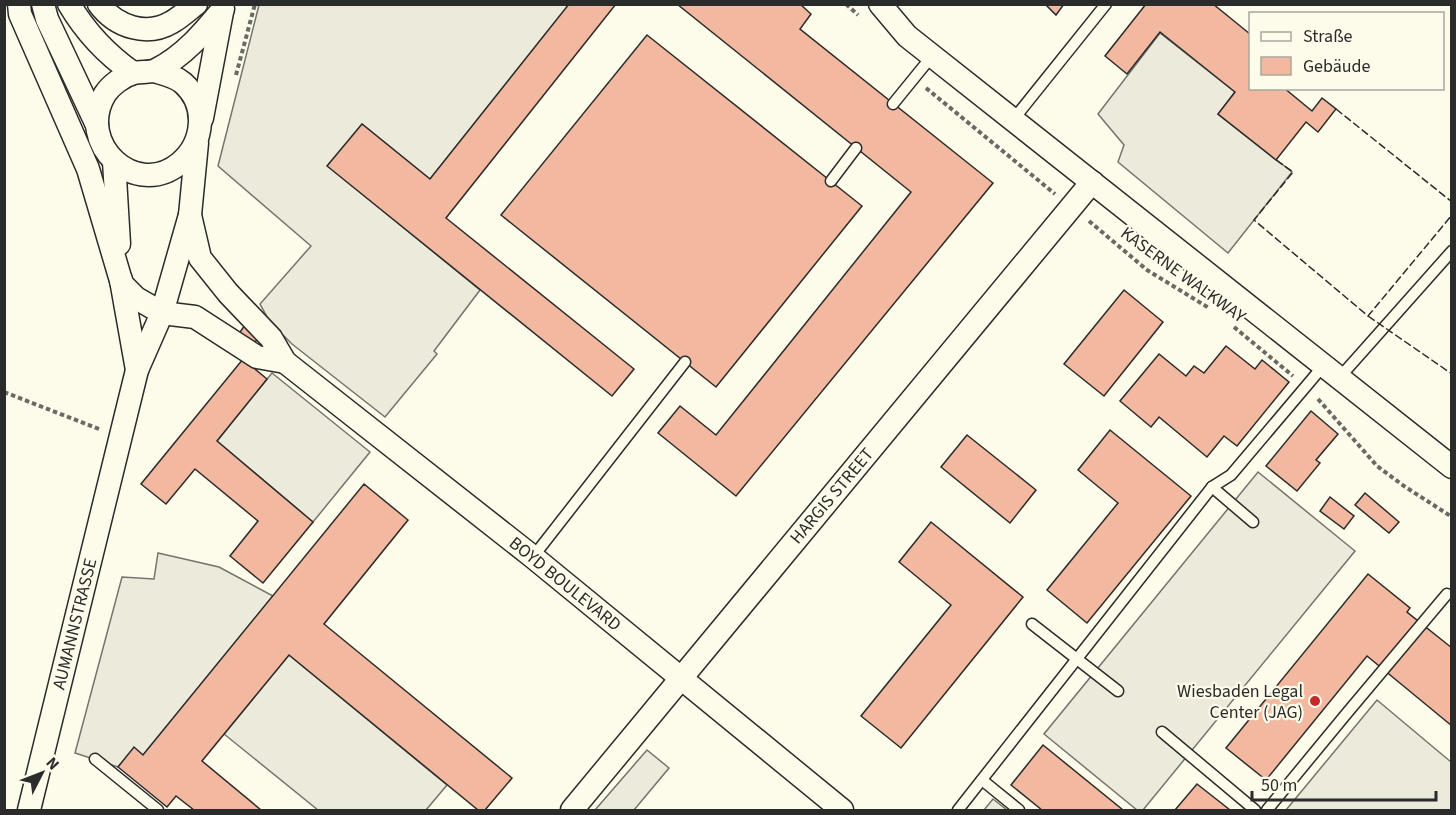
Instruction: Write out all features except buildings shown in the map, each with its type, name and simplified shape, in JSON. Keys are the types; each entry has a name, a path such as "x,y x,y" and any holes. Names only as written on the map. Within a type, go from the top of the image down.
{"street":[{"path":"19,4 20,14 88,170 122,284 136,298 162,313"},
{"path":"43,4 52,29 97,125"},
{"path":"69,4 81,25 102,48 144,72 169,75 183,83 193,95 199,110 199,134 188,157 176,167 160,174 144,174 128,170 114,161 105,151 99,138 97,125 99,108 106,93 118,81 144,72 199,38 223,7"},
{"path":"99,4 106,14 129,28 150,29 171,23 196,4"},
{"path":"880,4 907,36 1452,467"},
{"path":"190,215 199,134 223,7"},
{"path":"114,161 122,284 137,370"},
{"name":"HARGIS STREET","path":"572,810 1092,182"},
{"name":"AUMANNSTRASSE","path":"29,810 137,370 162,313 190,215"},
{"name":"BOYD BOULEVARD","path":"190,215 200,258 228,294 271,338 285,362 533,557 842,810"},
{"name":"BOYD BOULEVARD","path":"162,313 195,317 257,357 285,362"}],"lane":[{"path":"1013,120 1106,4"},
{"path":"893,104 932,56"},
{"path":"831,181 856,148"},
{"path":"958,810 1212,487 1231,475 1306,386 1332,371 1452,251"},
{"path":"533,557 685,362"},
{"path":"1212,487 1253,522"},
{"path":"1267,810 1347,712 1450,594"},
{"path":"1032,624 1118,691"},
{"path":"1162,732 1255,810"},
{"path":"95,759 158,810"},
{"path":"982,780 1019,810"}],"path":[{"path":"846,4 865,22"},
{"name":"KASERNE WALKWAY","path":"915,77 939,100 1147,270 1217,314"},
{"name":"KASERNE WALKWAY","path":"1225,321 1306,386 1377,466 1452,517"},
{"path":"4,392 120,436"}],"shaded area":[{"path":"259,5 569,5 430,179 362,124 328,166 480,290 434,351 437,354 385,417 292,344 270,322 260,304 311,246 218,166"},
{"path":"1160,33 1235,92 1218,114 1292,172 1228,253 1118,162 1124,145 1098,114"},
{"path":"272,373 370,452 313,522 217,441"},
{"path":"1258,472 1355,551 1143,810 1137,810 1044,734"},
{"path":"158,553 219,567 273,596 143,755 134,748 118,767 75,753 122,577 154,579"},
{"path":"289,655 447,785 426,810 318,810 224,734"},
{"path":"1377,700 1451,762 1451,810 1286,810"},
{"path":"647,750 669,768 634,810 595,810"},
{"path":"993,799 1007,810 984,810"}],"fence":[{"path":"1336,109 1452,202"},
{"path":"1276,160 1293,172 1254,220 1368,316 1452,215"},
{"path":"1368,316 1452,374"}],"place":[{"name":"Wiesbaden Legal Center (JAG)","path":"1315,701"}]}
